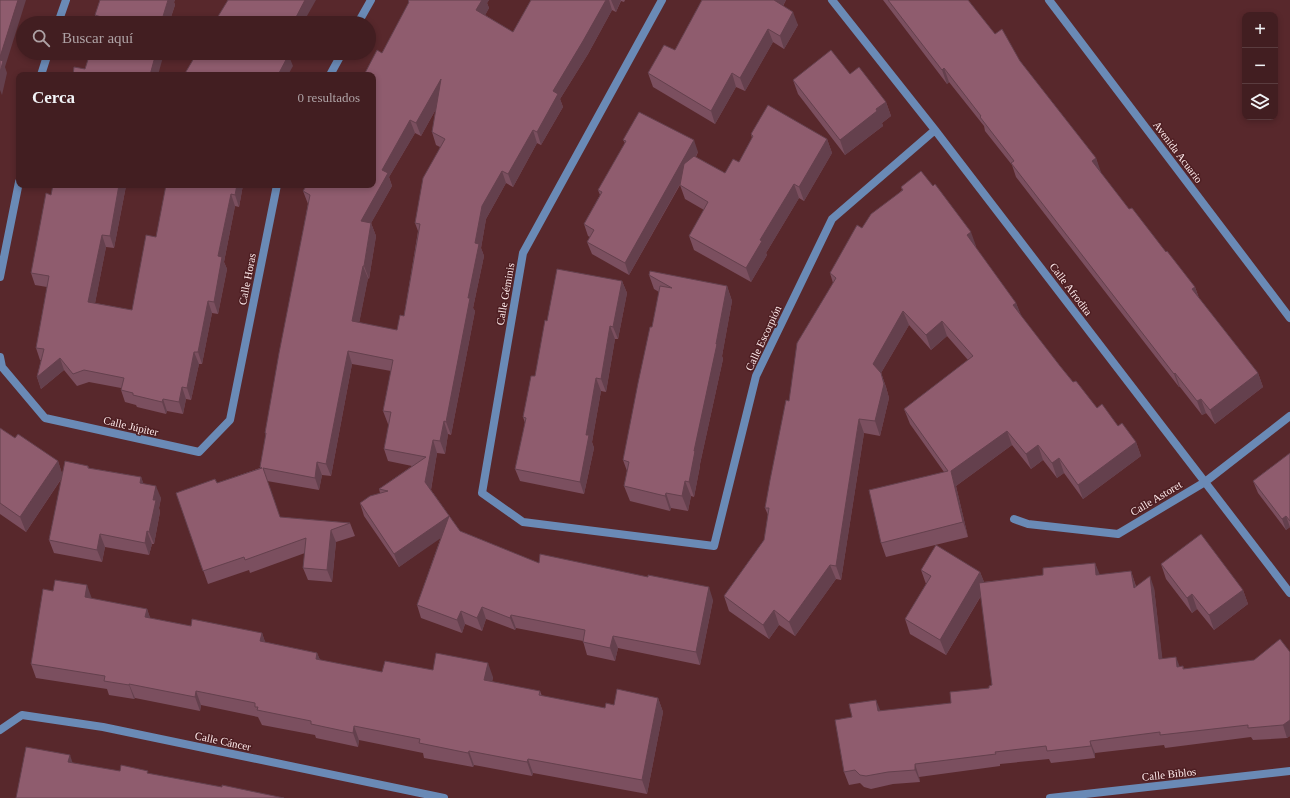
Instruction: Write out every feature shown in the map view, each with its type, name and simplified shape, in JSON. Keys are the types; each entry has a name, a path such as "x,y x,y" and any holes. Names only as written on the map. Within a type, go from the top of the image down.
{"street":[{"path":"60,16 66,0"},
{"path":"362,16 371,0"},
{"name":"Calle Géminis","path":"606,533 523,522 482,493 523,253 662,0"},
{"name":"Calle Afrodita","path":"832,0 935,130 1290,593"},
{"name":"Avenida Acuario","path":"1049,0 1290,318"},
{"path":"42,72 46,60"},
{"path":"332,72 338,60"},
{"name":"Calle Escorpión","path":"606,533 714,546 756,376 832,219 935,130"},
{"path":"0,277 18,188"},
{"name":"Calle Horas","path":"239,376 276,188"},
{"name":"Calle Júpiter","path":"0,357 2,367 45,418 200,452 230,420 239,376"},
{"name":"Calle Astoret","path":"1014,519 1028,524 1118,534 1205,482 1290,416"},
{"name":"Calle Cáncer","path":"0,730 22,715 44,718 103,728 444,798"},
{"name":"Calle Biblos","path":"1050,798 1290,771"}],"building":[{"path":"0,0 18,0 0,57"},
{"path":"100,0 168,0 163,16 95,15"},
{"path":"228,0 305,0 297,16 218,16"},
{"path":"409,0 482,0 476,10 513,32 531,0 606,0 553,91 558,94 537,132 533,130 508,174 502,171 482,206 475,243 479,244 468,298 470,298 446,422 444,421 440,441 433,440 425,482 460,531 539,563 540,554 648,577 648,575 709,587 696,652 613,636 610,648 583,642 585,630 511,615 510,618 482,607 477,618 461,611 457,620 417,605 449,516 394,554 360,503 370,496 388,491 379,489 426,457 384,449 391,412 383,411 393,360 348,351 326,464 317,462 315,478 263,468 280,517 350,523 331,530 327,570 303,568 306,538 245,560 244,557 203,571 176,493 215,479 217,483 262,468 260,467 265,433 279,353 310,195 303,191 305,188 376,188 376,72 366,72 372,60 376,60 377,50 382,53","holes":["441,79 432,132 445,139 423,178 415,223 420,224 404,316 400,315 397,330 352,321 364,266 371,223 361,221 388,173 382,170 410,120 416,123"]},
{"path":"702,0 774,0 793,12 780,36 768,29 740,78 732,73 711,111 648,73 664,45 675,50"},
{"path":"888,0 968,0 995,34 1002,29 1020,61 1096,158 1092,161 1129,209 1132,208 1166,252 1167,251 1195,287 1192,289 1258,373 1210,410 1201,399 1197,401 1175,373 1174,374 1011,163 1014,161 980,117 981,116 944,68 942,70"},
{"path":"831,50 850,74 859,67 886,102 876,109 877,111 840,140 793,80"},
{"path":"0,60 3,61 0,72"},
{"path":"88,60 154,60 151,72 73,72 74,67 85,69"},
{"path":"193,60 286,60 280,72 186,72"},
{"path":"768,105 827,139 799,187 794,184 760,240 762,241 746,268 689,236 708,202 680,185 684,164 694,156 725,173 733,159 739,162 753,136 751,134"},
{"path":"639,112 694,140 625,263 587,242 594,230 584,224 602,192 598,190 626,141 623,140"},
{"path":"921,171 933,186 935,184 971,232 967,235 1016,303 1013,305 1060,366 1073,382 1076,381 1097,408 1102,404 1118,426 1122,423 1136,442 1078,485 1059,458 1052,463 1038,445 1026,454 1007,431 951,471 963,522 881,543 869,490 948,471 904,409 973,356 942,321 926,335 903,311 873,364 881,373 884,384 875,421 859,419 836,566 830,565 789,622 774,610 763,625 724,596 764,540 769,508 765,508 786,400 789,401 797,343 836,278 830,273 857,225 862,228 871,214 903,190 901,187"},
{"path":"52,188 118,188 110,236 102,235 88,302 132,310 146,235 156,237 165,188 236,188 235,195 231,194 218,256 222,257 214,302 208,301 198,352 194,352 187,388 182,387 179,402 163,399 162,402 133,395 133,393 121,390 124,378 84,370 73,374 60,358 37,377 44,349 36,348 49,276 31,273 46,193 51,195"},
{"path":"557,269 622,281 613,327 610,326 601,379 596,378 586,435 589,435 580,482 515,469 526,418 523,417 531,376 535,376 545,320 547,321"},
{"path":"650,271 727,286 717,344 694,451 689,482 685,481 682,496 666,493 665,496 624,486 629,462 623,460 650,327 652,327 660,286 672,288 649,275"},
{"path":"0,428 15,438 18,434 58,461 20,517 0,503"},
{"path":"1290,453 1290,521 1286,516 1282,519 1253,481"},
{"path":"65,461 88,466 88,468 141,477 140,483 156,486 153,500 156,500 145,543 100,534 97,550 49,540"},
{"path":"1201,534 1243,590 1209,615 1192,594 1187,598 1161,564"},
{"path":"936,545 980,572 940,640 905,619 931,576 921,570"},
{"path":"1095,563 1096,575 1131,571 1134,588 1150,576 1159,659 1176,657 1177,667 1183,666 1183,669 1254,660 1280,639 1290,652 1290,720 1283,725 1248,728 1248,725 1160,735 1160,732 1090,741 1091,746 1047,751 1046,746 995,752 996,754 915,764 915,770 888,772 866,776 860,775 855,770 844,772 835,720 852,717 849,704 876,700 878,711 951,703 950,692 989,688 989,686 992,685 979,583 1043,575 1043,568"},
{"path":"55,580 87,585 85,597 147,609 145,617 191,626 192,619 262,633 260,641 317,653 316,659 382,672 385,661 433,670 436,653 488,663 484,680 540,691 539,695 605,708 606,703 614,705 617,689 658,698 642,780 528,759 527,762 469,751 468,753 419,743 420,739 354,726 353,733 311,724 311,721 257,710 258,707 255,707 255,703 196,691 195,697 129,684 104,681 105,676 31,664 43,589 53,591"},
{"path":"26,747 70,755 68,762 120,771 121,765 148,771 147,773 222,787 222,785 284,798 16,798"}]}
